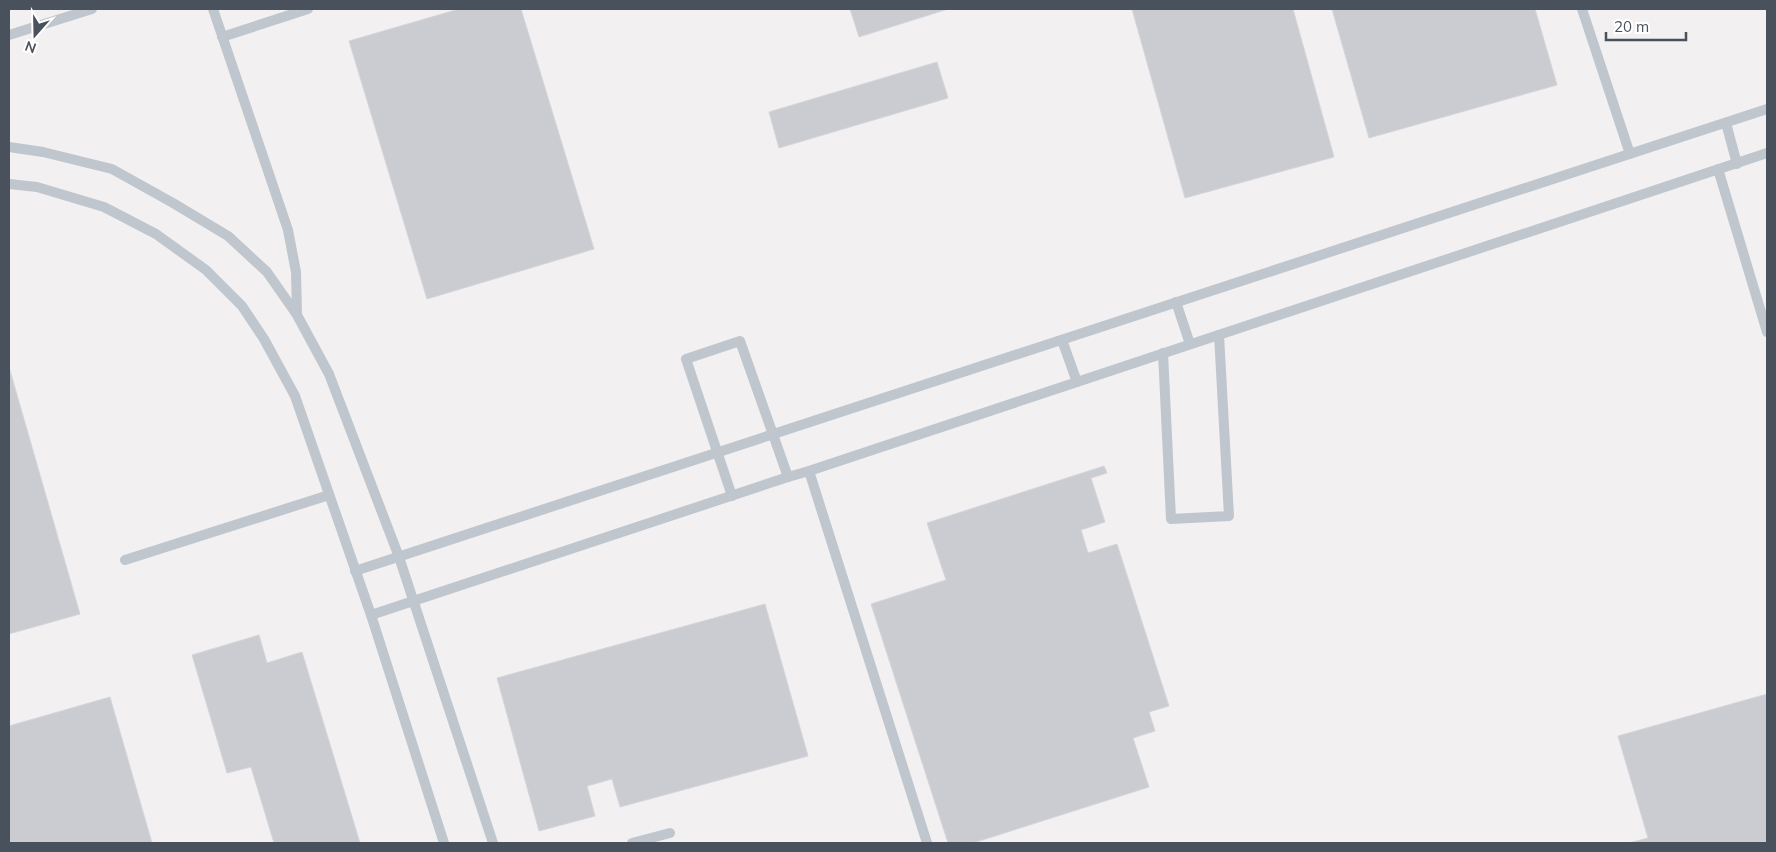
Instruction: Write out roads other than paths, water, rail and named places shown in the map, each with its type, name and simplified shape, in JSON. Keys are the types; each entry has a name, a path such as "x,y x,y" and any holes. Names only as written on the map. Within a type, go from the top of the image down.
{"lane":[{"path":"9,35 92,9"},
{"path":"213,9 288,230 296,272 297,315"},
{"path":"222,37 308,9"},
{"path":"1582,9 1630,154"},
{"path":"355,571 1767,109"},
{"path":"1726,123 1736,164"},
{"path":"9,148 43,152 112,169 173,203 228,236 267,272 297,315 329,374 399,557 493,843"},
{"path":"370,615 788,477 809,472 1767,153"},
{"path":"1718,169 1767,332"},
{"path":"9,184 37,186 104,207 156,234 206,270 242,306 264,338 295,396 370,615 444,843"},
{"path":"1176,302 1190,344"},
{"path":"1163,353 1171,519 1229,516 1219,335"},
{"path":"1062,340 1077,382"},
{"path":"732,496 686,359 740,341 788,477"},
{"path":"809,472 927,843"},
{"path":"125,560 329,495"},
{"path":"632,843 670,833"}]}
